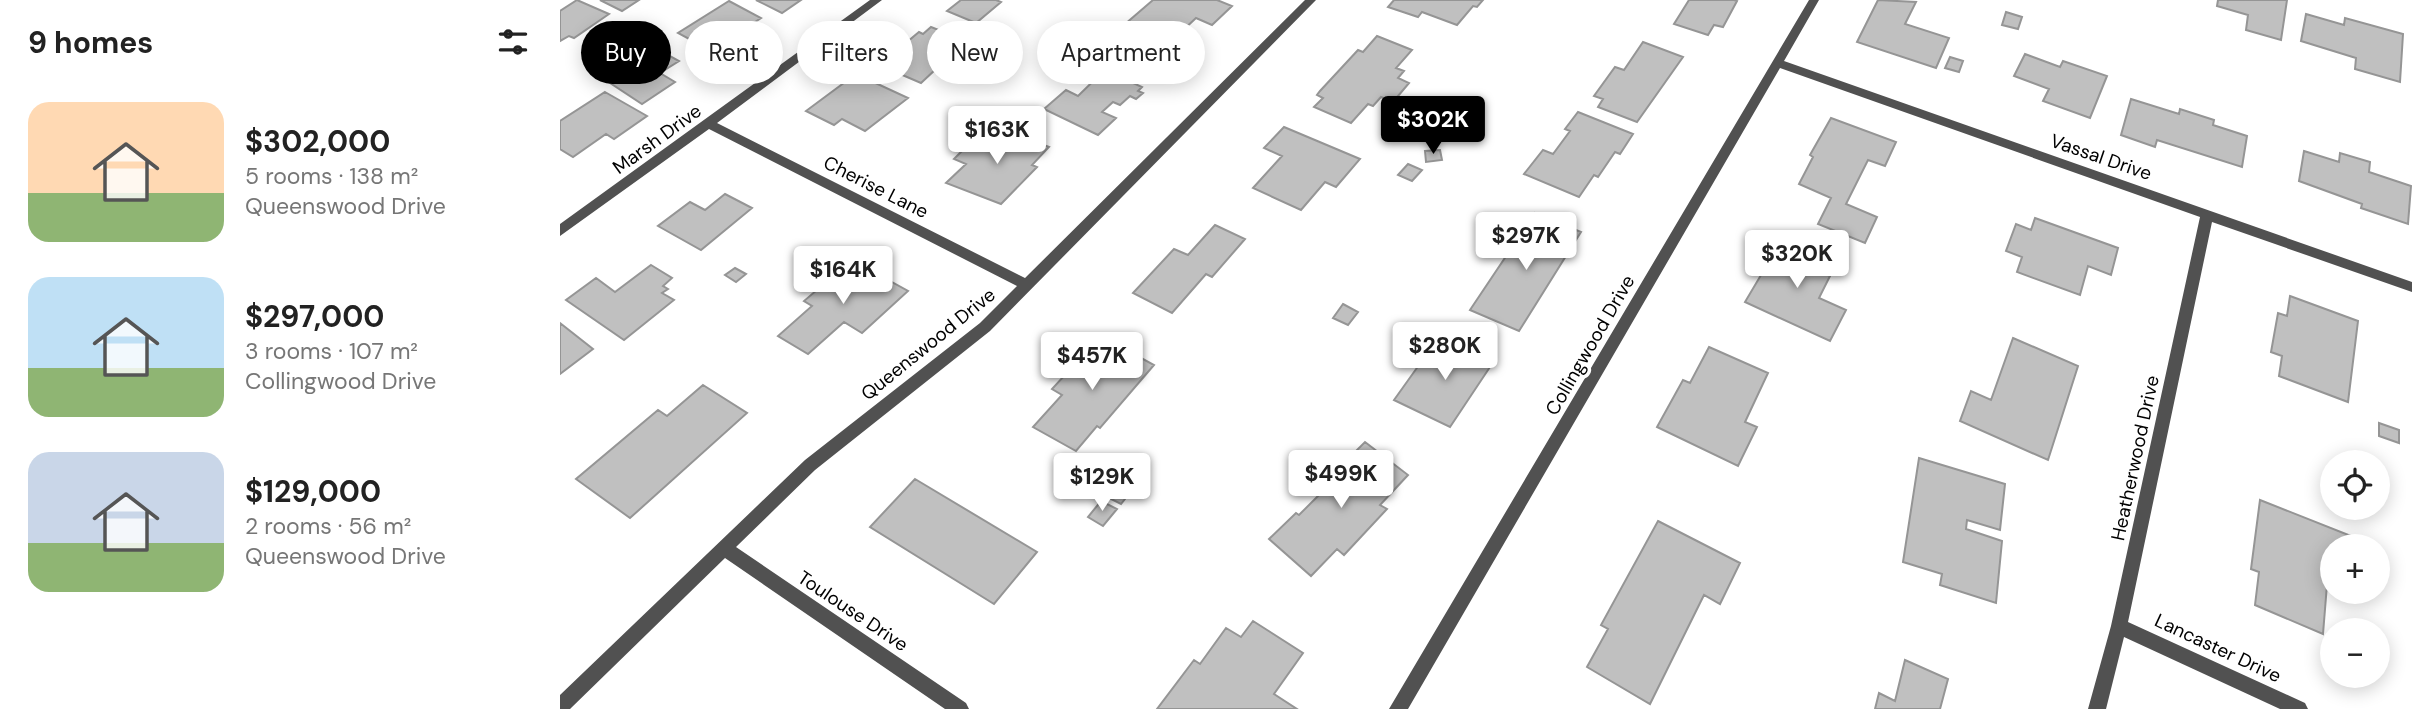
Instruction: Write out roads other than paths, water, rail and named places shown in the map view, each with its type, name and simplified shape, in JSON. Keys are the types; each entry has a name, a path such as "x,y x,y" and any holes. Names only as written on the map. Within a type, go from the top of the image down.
{"street":[{"name":"Marsh Drive","path":"560,231 877,0"},
{"name":"Queenswood Drive","path":"560,707 810,465 985,327 1311,0"},
{"name":"Collingwood Drive","path":"1398,709 1814,0"},
{"name":"Vassal Drive","path":"1777,63 2412,287"},
{"name":"Cherise Lane","path":"708,123 1027,285"},
{"name":"Heatherwood Drive","path":"2097,709 2119,626 2207,215"},
{"name":"Toulouse Drive","path":"723,547 960,709"},
{"name":"Lancaster Drive","path":"2119,626 2299,709"}]}
